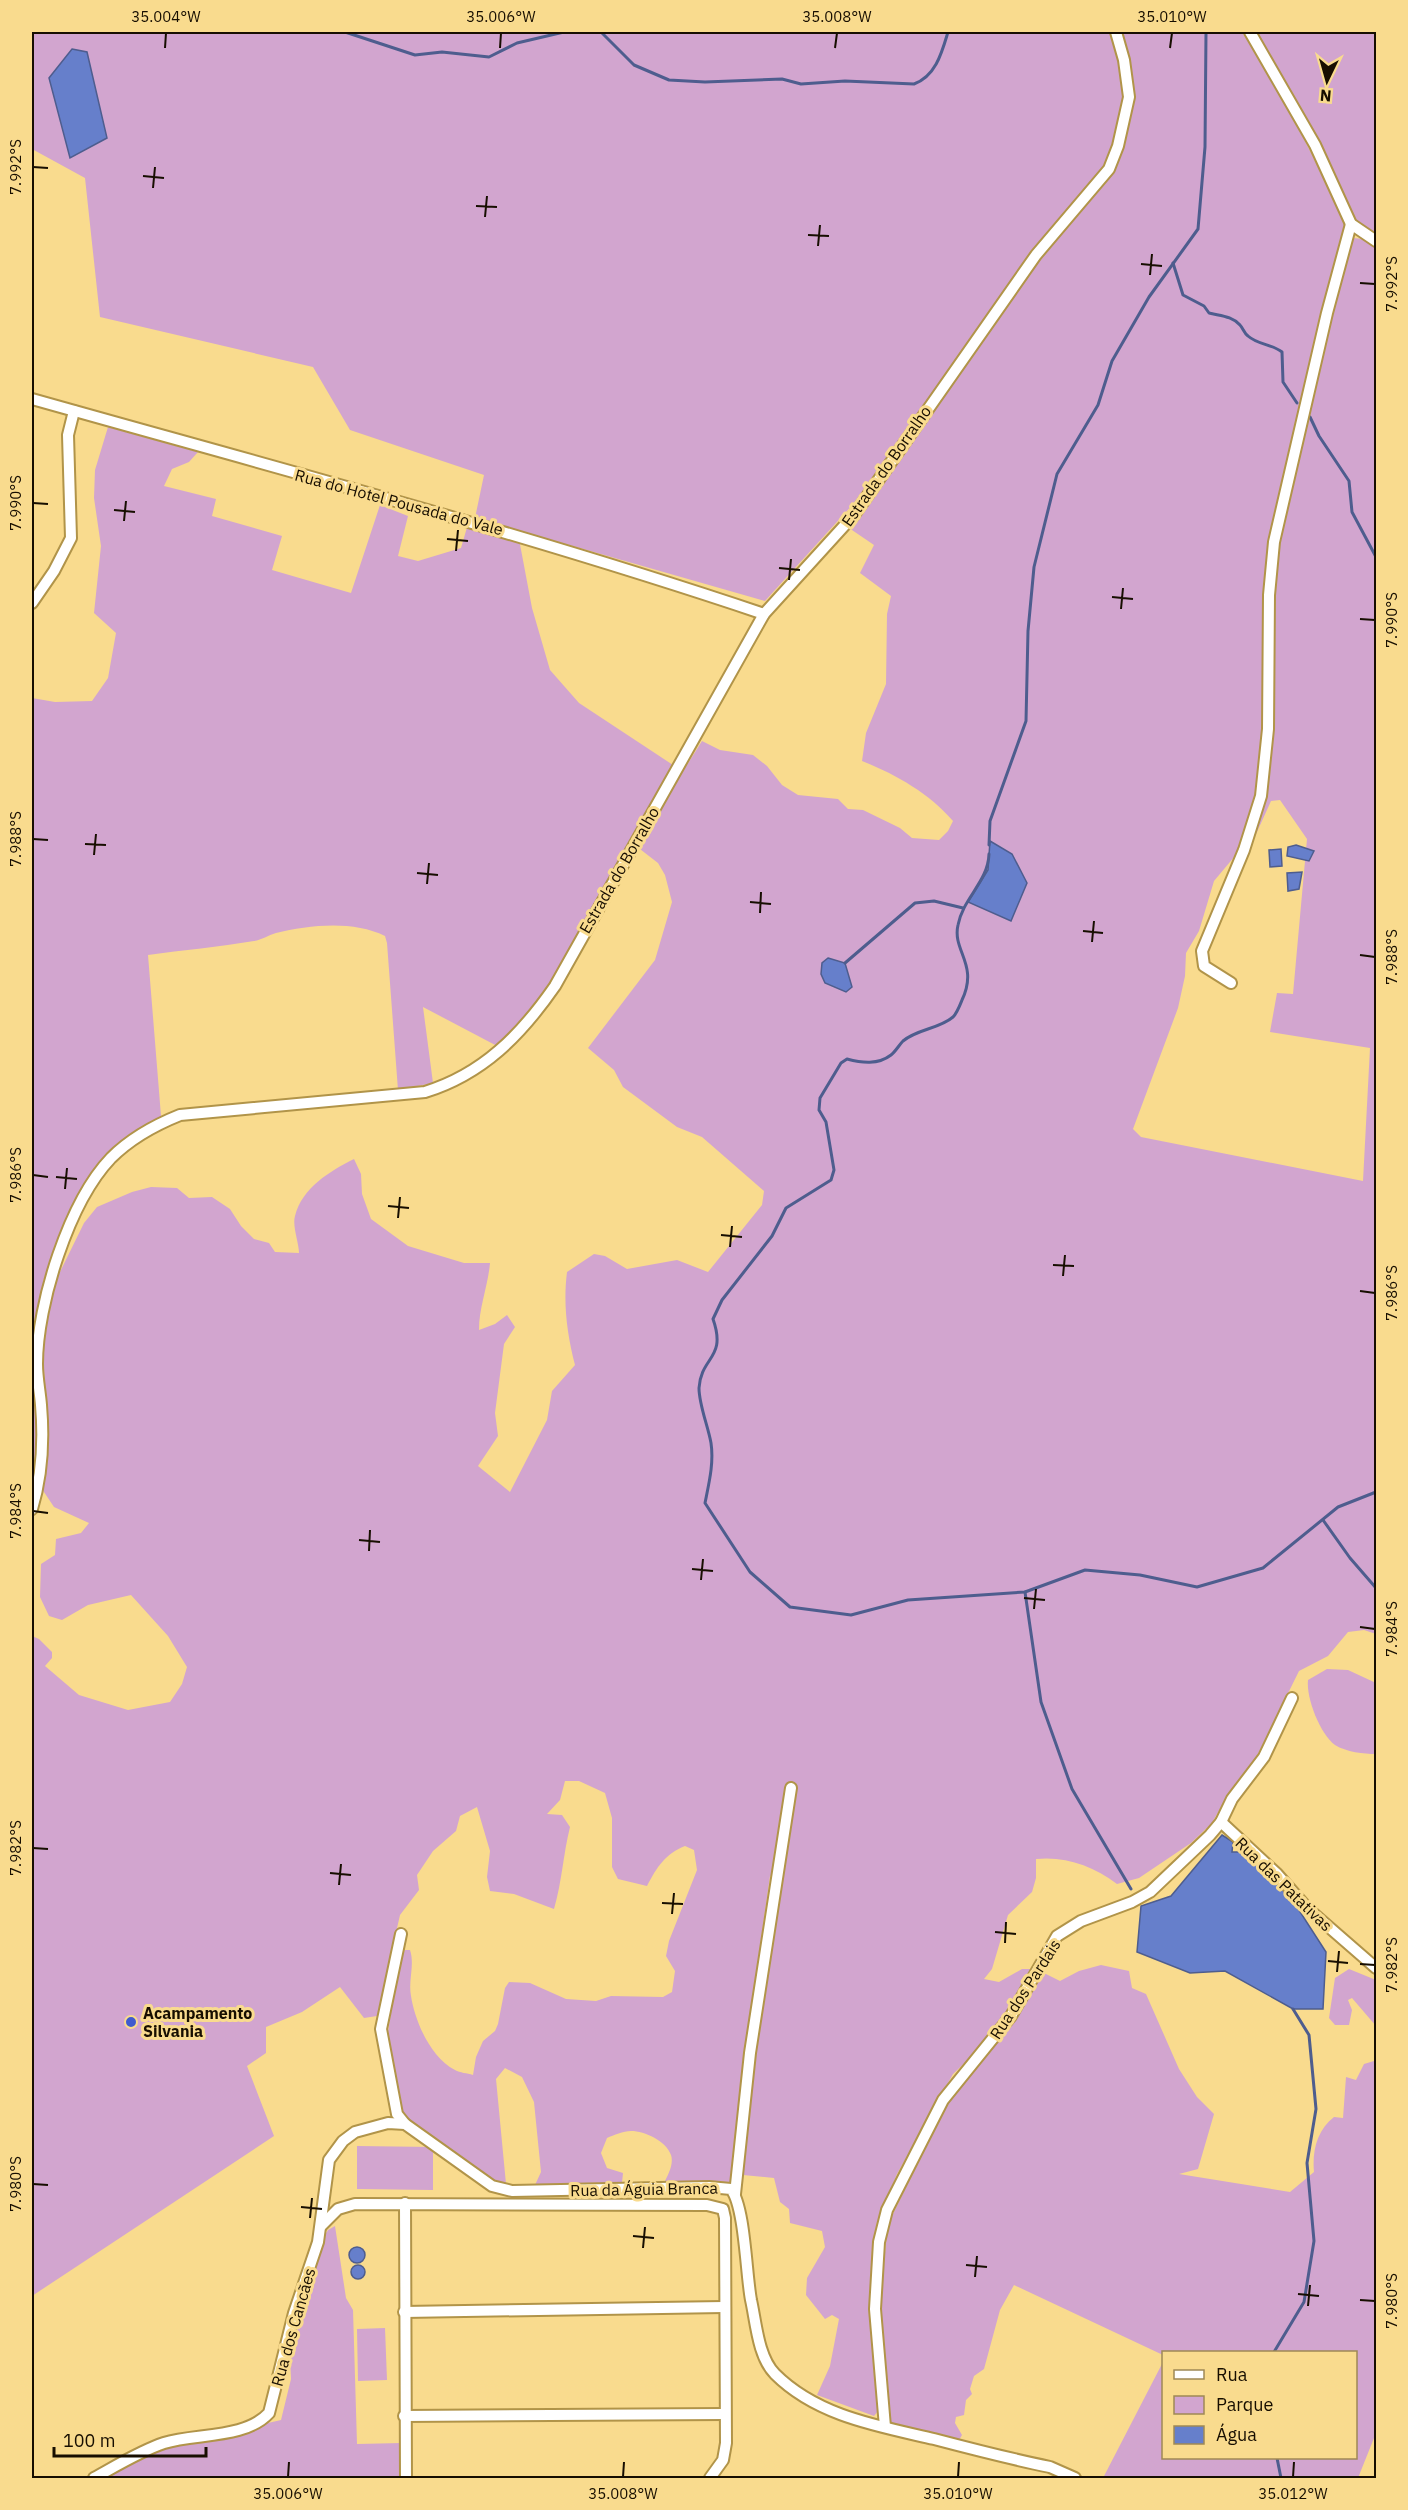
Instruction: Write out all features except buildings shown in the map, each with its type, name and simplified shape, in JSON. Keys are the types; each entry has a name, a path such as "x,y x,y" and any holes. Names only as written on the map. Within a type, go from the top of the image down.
{"street":[{"name":"Estrada do Borralho","path":"32,1509 42,1454 37,1365 46,1298 56,1260 88,1188 111,1158 158,1123 180,1115 425,1092 448,1085 514,1040 555,986 765,614 854,515 1036,255 1109,169 1124,124 1129,97 1124,60 1116,32"},
{"path":"1250,32 1315,145 1351,224 1377,242"},
{"path":"1231,983 1204,966 1202,951 1244,850 1261,796 1268,729 1269,595 1274,542 1327,313 1351,224"},
{"name":"Rua do Hotel Pousada do Vale","path":"32,399 497,528 642,572 765,614"},
{"path":"32,603 54,571 71,538 68,435 74,411"},
{"name":"Rua dos Pardais","path":"885,2427 875,2301 879,2242 887,2210 943,2100 1011,2016 1057,1936 1080,1921 1132,1902 1150,1892 1196,1850 1221,1822 1232,1799 1264,1757 1292,1698"},
{"path":"735,2194 750,2053 791,1788"},
{"name":"Rua das Patativas","path":"1221,1822 1277,1874 1306,1908 1377,1968"},
{"path":"401,1934 381,2030 397,2114 405,2124"},
{"name":"Rua dos Cancães","path":"94,2478 163,2443 242,2428 263,2418 269,2412 291,2324 321,2226 327,2167 335,2151 355,2132 388,2123 405,2124"},
{"name":"Rua da Águia Branca","path":"405,2124 492,2186 512,2191 709,2187 731,2189 739,2205 751,2300 761,2345 769,2367 799,2391 831,2411 885,2427 1050,2467 1075,2478"},
{"path":"321,2226 333,2213 346,2206 405,2203 718,2207 725,2213 725,2414 723,2460 710,2478"},
{"path":"405,2203 406,2478"},
{"path":"404,2312 724,2307"},
{"path":"404,2416 725,2414"}],"green space":[{"path":"32,32 1115,32 1128,86 1108,166 876,479 765,601 475,518 484,475 350,430 313,367 100,317 85,178 32,149"},
{"path":"1119,32 1242,32 1282,95 1330,191 1345,225 1342,238 1349,242 1353,238 1364,239 1376,246 1376,1634 1364,1630 1348,1632 1328,1656 1299,1671 1253,1764 1226,1798 1212,1823 1191,1843 1139,1878 1117,1884 1089,1867 1058,1859 1036,1859 1036,1878 1032,1892 1008,1915 992,1969 984,1979 999,1982 1022,1969 1032,1969 1031,1976 994,2035 953,2074 897,2174 877,2222 872,2246 871,2287 879,2410 874,2416 817,2395 830,2366 839,2319 832,2315 825,2319 806,2295 807,2278 825,2247 822,2231 790,2223 789,2209 780,2202 774,2178 743,2175 747,2099 782,1873 770,1876 744,2058 732,2184 720,2181 664,2183 672,2162 665,2145 642,2133 631,2131 607,2138 601,2153 607,2168 623,2173 622,2183 535,2185 541,2172 534,2102 522,2077 505,2068 496,2079 506,2184 498,2183 406,2119 402,2111 387,2038 399,1962 405,1950 410,1950 411,1996 425,2038 446,2064 457,2071 473,2075 476,2057 483,2041 495,2031 498,2024 505,1988 509,1982 530,1983 566,1999 596,2001 611,1996 663,1997 672,1992 675,1971 666,1956 669,1941 697,1870 694,1850 685,1846 672,1853 658,1867 647,1886 618,1879 612,1867 612,1818 605,1793 579,1781 565,1781 560,1800 547,1814 562,1815 570,1827 554,1909 514,1894 490,1891 487,1877 490,1851 477,1807 460,1816 456,1831 433,1851 417,1875 419,1890 400,1915 377,2016 364,2018 340,1987 302,2012 266,2027 266,2053 247,2066 274,2136 32,2296 32,1636 39,1639 52,1652 52,1658 45,1666 79,1695 128,1710 170,1702 182,1684 187,1667 168,1636 131,1595 88,1605 62,1620 49,1616 40,1597 41,1564 55,1555 56,1539 81,1533 89,1523 54,1507 42,1489 48,1435 43,1353 50,1303 58,1276 84,1223 97,1207 132,1192 151,1187 177,1188 189,1198 212,1197 230,1209 241,1226 254,1239 269,1243 275,1252 299,1253 294,1220 304,1197 327,1175 354,1159 361,1174 362,1194 371,1219 408,1246 464,1263 490,1263 479,1330 495,1324 507,1315 515,1327 504,1344 495,1413 498,1436 478,1466 510,1492 547,1420 552,1391 575,1365 566,1319 567,1272 594,1254 605,1256 627,1269 677,1260 708,1272 762,1205 764,1191 702,1137 677,1127 623,1087 614,1070 588,1048 655,960 672,902 665,875 658,863 636,846 702,741 720,750 753,755 767,766 782,785 798,795 838,799 848,809 863,810 900,828 912,838 939,840 948,831 953,821 922,793 899,778 862,761 866,733 886,684 887,614 891,596 860,573 874,545 849,528 971,359 1041,256 1105,184 1116,166 1129,118","holes":["1280,800 1307,839 1293,994 1277,993 1270,1032 1370,1048 1363,1181 1141,1137 1133,1129 1178,1008 1185,976 1186,953 1199,931 1214,881 1240,850 1252,843 1271,801","990,841 1011,921 968,902 988,870"]},
{"path":"1253,32 1376,32 1376,236 1357,224 1312,128"},
{"path":"108,427 198,452 189,462 172,469 164,486 216,499 212,516 282,536 272,570 351,593 380,505 408,516 398,556 418,561 461,548 468,524 519,539 532,608 550,670 579,703 673,765 543,995 524,1022 499,1047 423,1007 433,1083 398,1090 385,936 359,928 317,926 276,933 260,940 148,955 161,1116 100,1163 81,1189 43,1281 43,1297 32,1351 32,698 55,702 92,701 108,678 116,633 94,613 101,546 94,498 95,470"},
{"path":"32,1370 39,1416 38,1449 32,1496"},
{"path":"1327,1669 1348,1670 1376,1683 1376,1754 1355,1752 1339,1747 1324,1733 1312,1706 1308,1680"},
{"path":"1101,1965 1129,1971 1132,1988 1146,1994 1179,2069 1197,2097 1214,2114 1198,2169 1179,2174 1290,2192 1314,2172 1315,2149 1323,2128 1334,2117 1343,2118 1346,2077 1356,2080 1364,2064 1374,2061 1376,2063 1376,2433 1358,2478 1103,2478 1162,2364 1162,2459 1357,2459 1357,2351 1162,2351 1162,2355 1014,2285 1000,2310 984,2369 974,2376 970,2389 972,2394 966,2400 964,2415 956,2417 955,2423 962,2435 959,2440 889,2423 880,2301 888,2224 945,2108 1042,1972 1060,1981 1079,1971"},
{"path":"1349,1969 1376,1980 1376,2026 1352,1998 1348,2000 1352,2010 1349,2025 1335,2025 1329,2018 1335,1978"},
{"path":"357,2146 433,2147 433,2190 357,2189"},
{"path":"335,2226 346,2298 353,2310 357,2444 402,2443 404,2478 100,2478 144,2455 180,2443 281,2420 291,2379 290,2358 308,2289 323,2238 328,2230"},
{"path":"385,2328 387,2380 358,2381 357,2329"}],"water":[{"path":"72,49 87,52 107,138 70,158 49,78"},
{"path":"990,841 1012,854 1027,883 1011,921 968,902 988,870"},
{"path":"1296,845 1314,851 1309,861 1287,856 1288,847"},
{"path":"1281,849 1282,866 1270,867 1269,850"},
{"path":"1302,872 1299,889 1288,891 1287,873"},
{"path":"828,958 845,963 852,987 846,992 825,983 821,974 822,963"},
{"path":"1222,1835 1233,1842 1232,1852 1247,1852 1277,1876 1326,1952 1323,2009 1293,2009 1225,1971 1190,1973 1137,1952 1141,1906 1171,1896"},
{"path":"357,2247 365,2255 357,2263 349,2255"},
{"path":"355,2265 361,2265 365,2272 361,2279 355,2279 351,2275 351,2269"}],"waterway":[{"path":"345,32 415,55 442,52 489,57 517,43 564,32"},
{"path":"601,32 634,65 669,80 705,82 782,79 801,84 845,81 914,84 922,80 933,69 948,32"},
{"path":"989,845 990,821 1026,721 1028,631 1034,567 1057,474 1098,405 1112,361 1149,297 1198,229 1205,147 1206,32"},
{"path":"1173,263 1183,295 1204,306 1209,313 1233,320 1252,339 1282,352 1283,382 1297,403"},
{"path":"1310,417 1319,436 1349,481 1352,512 1376,557"},
{"path":"989,854 988,864 965,906 958,925 958,943 967,967 968,977 956,1013 947,1021 909,1037 886,1058 870,1062 847,1059 841,1063 820,1098 819,1110 826,1122 834,1170 831,1180 786,1208 772,1236 722,1300 713,1319 717,1342 704,1369 699,1388 712,1450 711,1473 705,1503 750,1572 790,1607 851,1615 908,1600 1025,1592 1085,1570 1140,1575 1197,1587 1263,1568 1338,1507 1376,1492"},
{"path":"845,963 915,903 934,901 963,908"},
{"path":"1323,1520 1350,1558 1376,1588"},
{"path":"1025,1592 1041,1702 1072,1789 1131,1889"},
{"path":"1275,2351 1304,2302 1314,2241 1307,2163 1316,2109 1309,2035 1293,2009"},
{"path":"1277,2459 1281,2478"}],"place":[{"name":"Acampamento Silvania","path":"131,2022"}]}
